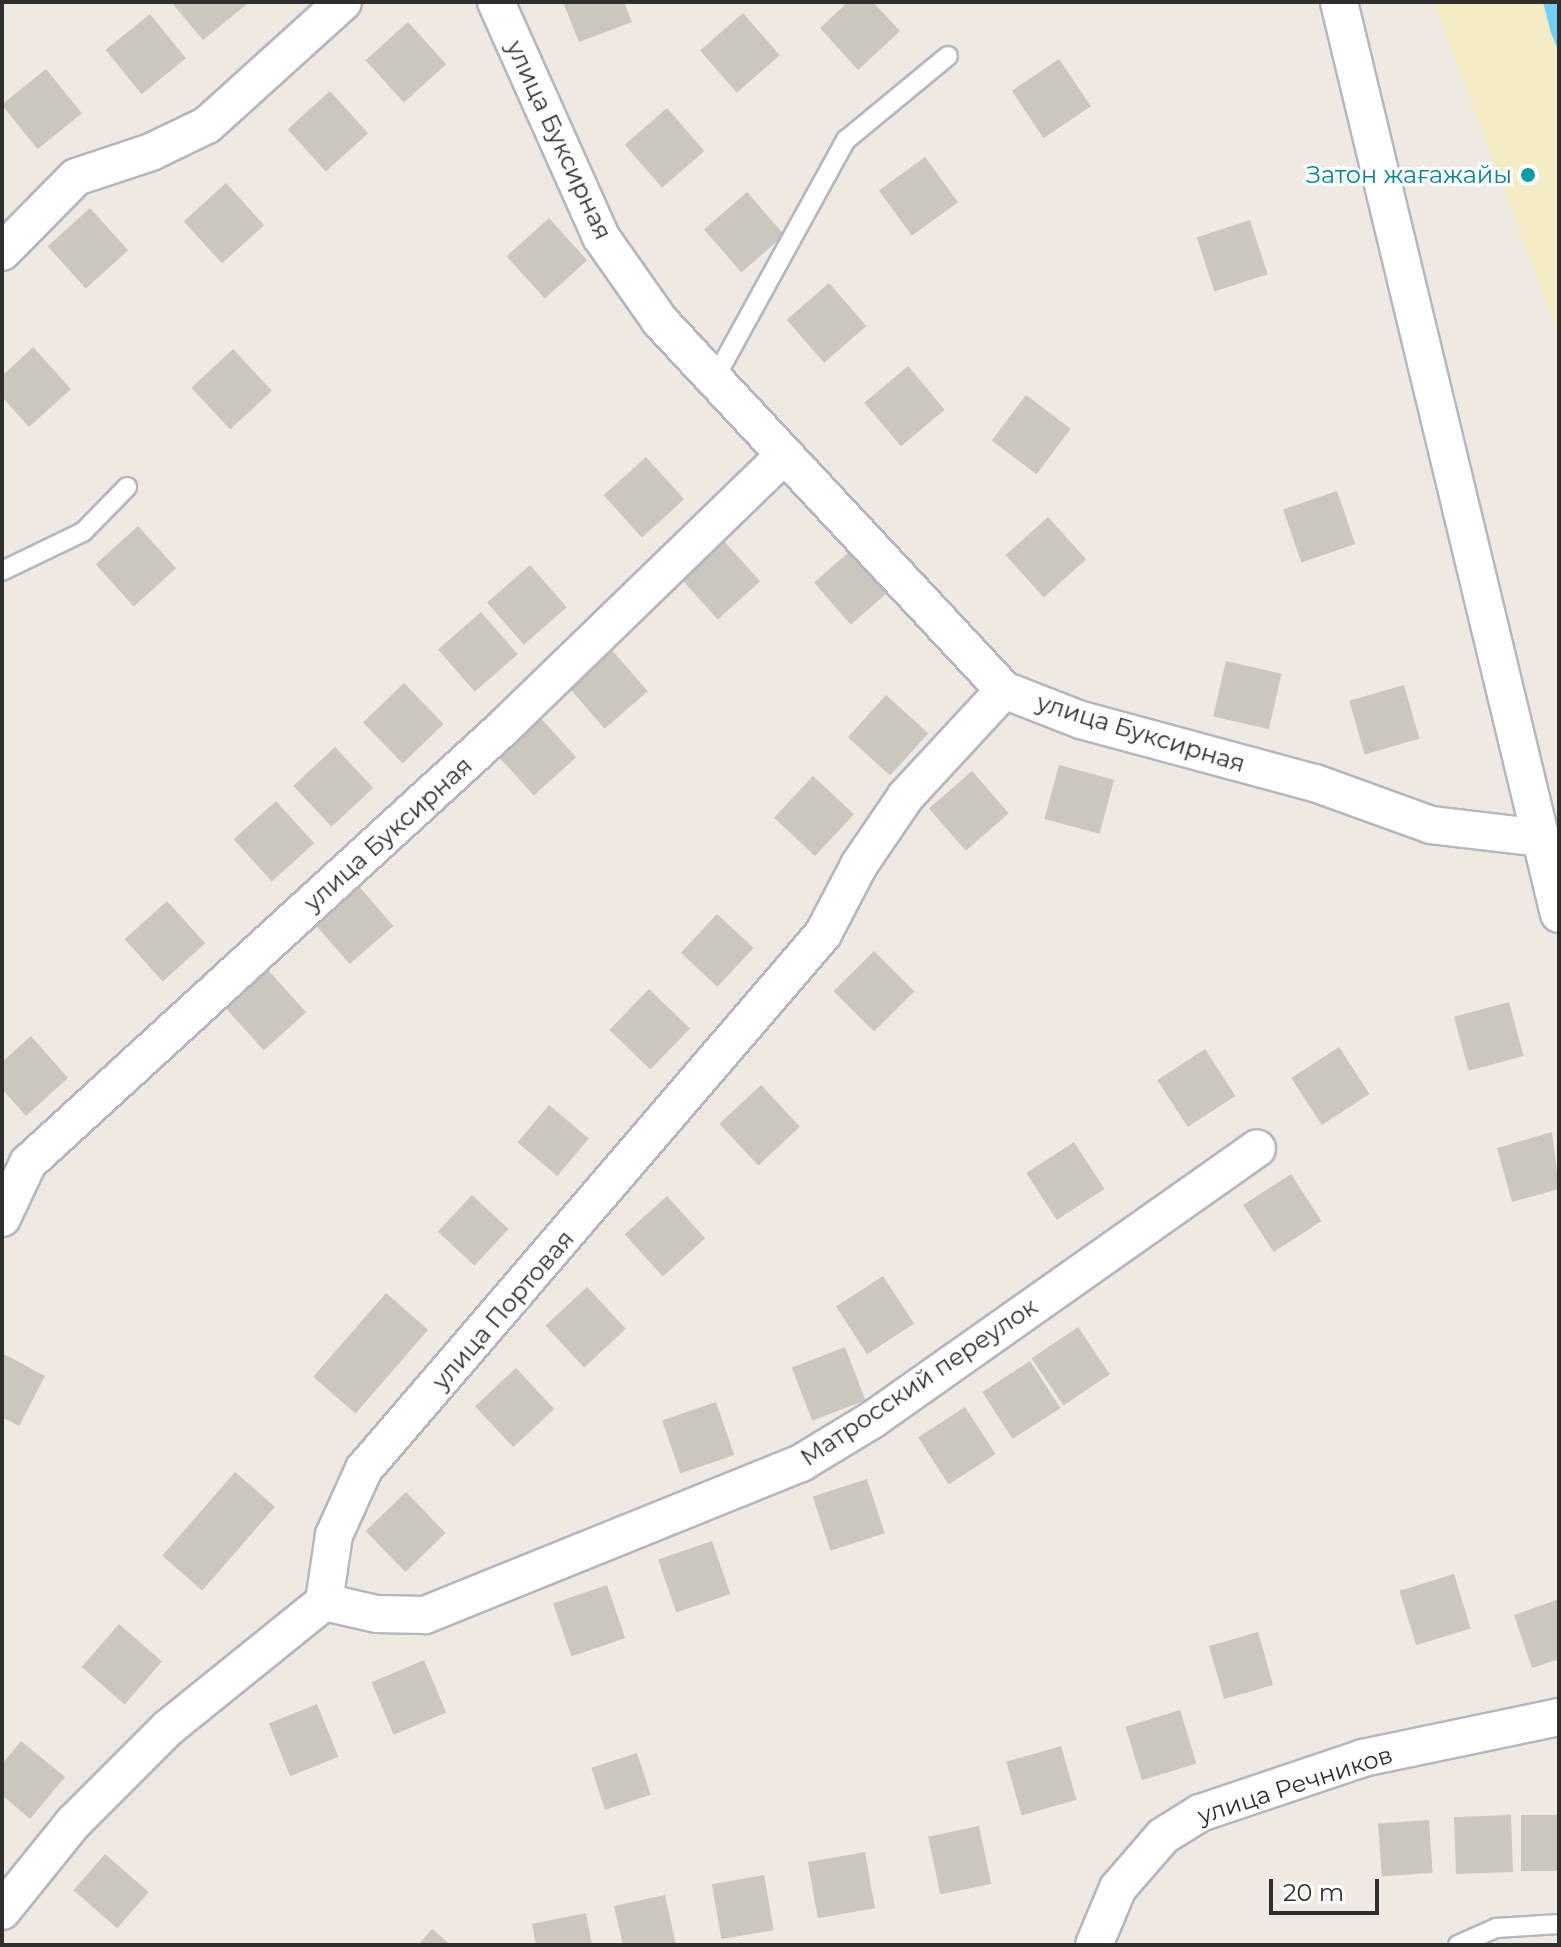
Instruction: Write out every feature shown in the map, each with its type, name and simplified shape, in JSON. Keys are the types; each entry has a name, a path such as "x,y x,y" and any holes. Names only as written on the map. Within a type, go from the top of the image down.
{"street":[{"path":"2,252 76,177 151,152 207,125 343,2"},
{"name":"улица Буксирная","path":"496,2 601,237 660,321 1004,690 1081,720 1315,783 1431,825 1542,838"},
{"path":"1339,2 1559,914"},
{"name":"улица Буксирная","path":"2,1218 28,1163 503,728 785,455"},
{"name":"улица Портовая","path":"324,1602 334,1535 364,1469 823,934 859,865 906,796 1004,690"},
{"name":"Матросский переулок","path":"324,1602 377,1614 425,1615 801,1463 872,1420 1257,1148"},
{"path":"2,1911 73,1823 168,1728 324,1602"},
{"name":"улица Речников","path":"1086,1943 1118,1888 1163,1836 1200,1813 1363,1758 1559,1717"}],"lane":[{"path":"715,378 846,140 948,56"},
{"path":"2,571 83,532 127,487"},
{"path":"1459,1943 1496,1928 1559,1924"}],"sand":[{"name":"Затон жағажайы","path":"1434,2 1543,2 1559,52 1559,336"}],"water":[{"path":"1543,2 1559,2 1559,52 1551,33"}],"building":[{"path":"171,2 245,2 247,4 203,40"},
{"path":"563,2 624,2 632,22 579,42"},
{"path":"848,2 873,2 900,31 858,70 820,28"},
{"path":"743,13 780,55 737,93 700,50"},
{"path":"150,14 186,58 142,94 106,50"},
{"path":"408,22 446,64 404,102 366,60"},
{"path":"1059,59 1091,106 1044,138 1012,91"},
{"path":"46,69 82,113 38,149 2,105"},
{"path":"330,91 368,133 326,171 288,129"},
{"path":"667,108 704,151 662,188 625,145"},
{"path":"925,157 958,202 912,236 879,191"},
{"path":"226,183 264,225 222,263 184,221"},
{"path":"747,192 784,235 741,272 704,229"},
{"path":"90,208 128,250 86,288 48,246"},
{"path":"549,218 587,260 545,298 507,256"},
{"path":"1250,220 1268,274 1214,292 1197,237"},
{"path":"829,283 866,326 824,363 787,320"},
{"path":"33,347 71,389 29,427 2,397 2,376"},
{"path":"233,349 272,391 230,430 191,388"},
{"path":"908,366 945,410 901,446 864,403"},
{"path":"1026,395 1071,429 1036,474 992,441"},
{"path":"646,457 684,499 642,537 604,495"},
{"path":"1337,491 1355,544 1301,563 1283,510"},
{"path":"1048,517 1086,559 1044,597 1006,555"},
{"path":"138,526 176,568 134,606 96,564"},
{"path":"722,539 760,581 718,619 680,577"},
{"path":"857,545 894,587 851,625 814,582"},
{"path":"530,565 567,607 524,645 487,602"},
{"path":"481,612 518,654 475,692 438,649"},
{"path":"611,649 648,691 605,729 568,686"},
{"path":"1226,661 1282,674 1269,729 1213,717"},
{"path":"404,683 444,724 403,764 363,723"},
{"path":"1404,685 1419,739 1365,755 1349,701"},
{"path":"886,695 928,733 890,775 848,737"},
{"path":"538,715 576,757 534,795 496,753"},
{"path":"335,747 373,788 332,827 293,786"},
{"path":"1059,765 1114,780 1100,834 1045,819"},
{"path":"972,771 1009,813 966,851 929,808"},
{"path":"813,776 854,814 815,856 774,818"},
{"path":"276,801 314,843 272,881 234,839"},
{"path":"356,883 393,926 350,964 312,921"},
{"path":"167,901 205,943 163,981 125,939"},
{"path":"717,914 754,948 717,987 681,953"},
{"path":"874,951 914,991 874,1032 834,991"},
{"path":"268,970 306,1012 264,1050 226,1008"},
{"path":"649,989 690,1029 650,1070 609,1030"},
{"path":"1509,1002 1523,1056 1468,1071 1454,1017"},
{"path":"31,1036 68,1078 26,1116 2,1089 2,1062"},
{"path":"1339,1047 1369,1094 1322,1125 1291,1078"},
{"path":"1205,1049 1235,1096 1188,1127 1157,1080"},
{"path":"761,1085 800,1127 758,1166 719,1124"},
{"path":"549,1105 589,1138 557,1176 518,1143"},
{"path":"1552,1132 1559,1189 1512,1202 1497,1148"},
{"path":"1074,1142 1104,1189 1057,1220 1026,1173"},
{"path":"1291,1174 1321,1221 1274,1252 1243,1205"},
{"path":"472,1195 509,1229 474,1266 438,1232"},
{"path":"667,1196 705,1238 663,1276 625,1234"},
{"path":"883,1276 914,1324 867,1354 836,1306"},
{"path":"587,1287 626,1329 584,1368 545,1326"},
{"path":"386,1293 428,1330 355,1414 313,1377"},
{"path":"1078,1327 1110,1374 1063,1406 1032,1358"},
{"path":"845,1347 865,1400 812,1421 792,1367"},
{"path":"2,1353 45,1376 19,1426 2,1417"},
{"path":"1030,1361 1060,1408 1013,1439 982,1392"},
{"path":"516,1368 554,1409 513,1447 475,1406"},
{"path":"716,1402 734,1455 680,1474 662,1421"},
{"path":"965,1407 995,1454 949,1484 918,1437"},
{"path":"235,1472 275,1507 202,1591 162,1556"},
{"path":"867,1479 885,1533 830,1551 813,1497"},
{"path":"406,1492 446,1533 405,1572 366,1531"},
{"path":"712,1541 730,1594 676,1613 658,1560"},
{"path":"1454,1574 1471,1629 1416,1645 1399,1591"},
{"path":"607,1585 625,1638 571,1657 553,1604"},
{"path":"1559,1599 1559,1659 1532,1668 1514,1615"},
{"path":"119,1624 162,1661 125,1704 82,1667"},
{"path":"1258,1632 1273,1685 1224,1699 1209,1646"},
{"path":"424,1660 446,1712 394,1735 372,1682"},
{"path":"317,1704 338,1757 290,1776 269,1723"},
{"path":"1180,1710 1196,1764 1142,1780 1125,1727"},
{"path":"21,1741 65,1777 30,1819 2,1795 2,1764"},
{"path":"1061,1746 1076,1800 1022,1816 1006,1762"},
{"path":"637,1753 651,1795 605,1810 591,1768"},
{"path":"1511,1815 1513,1872 1456,1874 1454,1817"},
{"path":"1521,1815 1559,1815 1559,1871 1521,1871"},
{"path":"1429,1820 1433,1873 1382,1876 1378,1824"},
{"path":"979,1826 991,1884 940,1895 928,1837"},
{"path":"865,1852 875,1908 818,1918 808,1862"},
{"path":"105,1854 149,1892 117,1928 74,1890"},
{"path":"764,1875 774,1930 722,1939 712,1884"},
{"path":"665,1895 676,1945 623,1945 614,1906"},
{"path":"586,1913 592,1945 536,1945 532,1924"},
{"path":"432,1929 451,1945 418,1945"}],"place":[{"name":"Затон жағажайы","path":"1528,175"}]}
